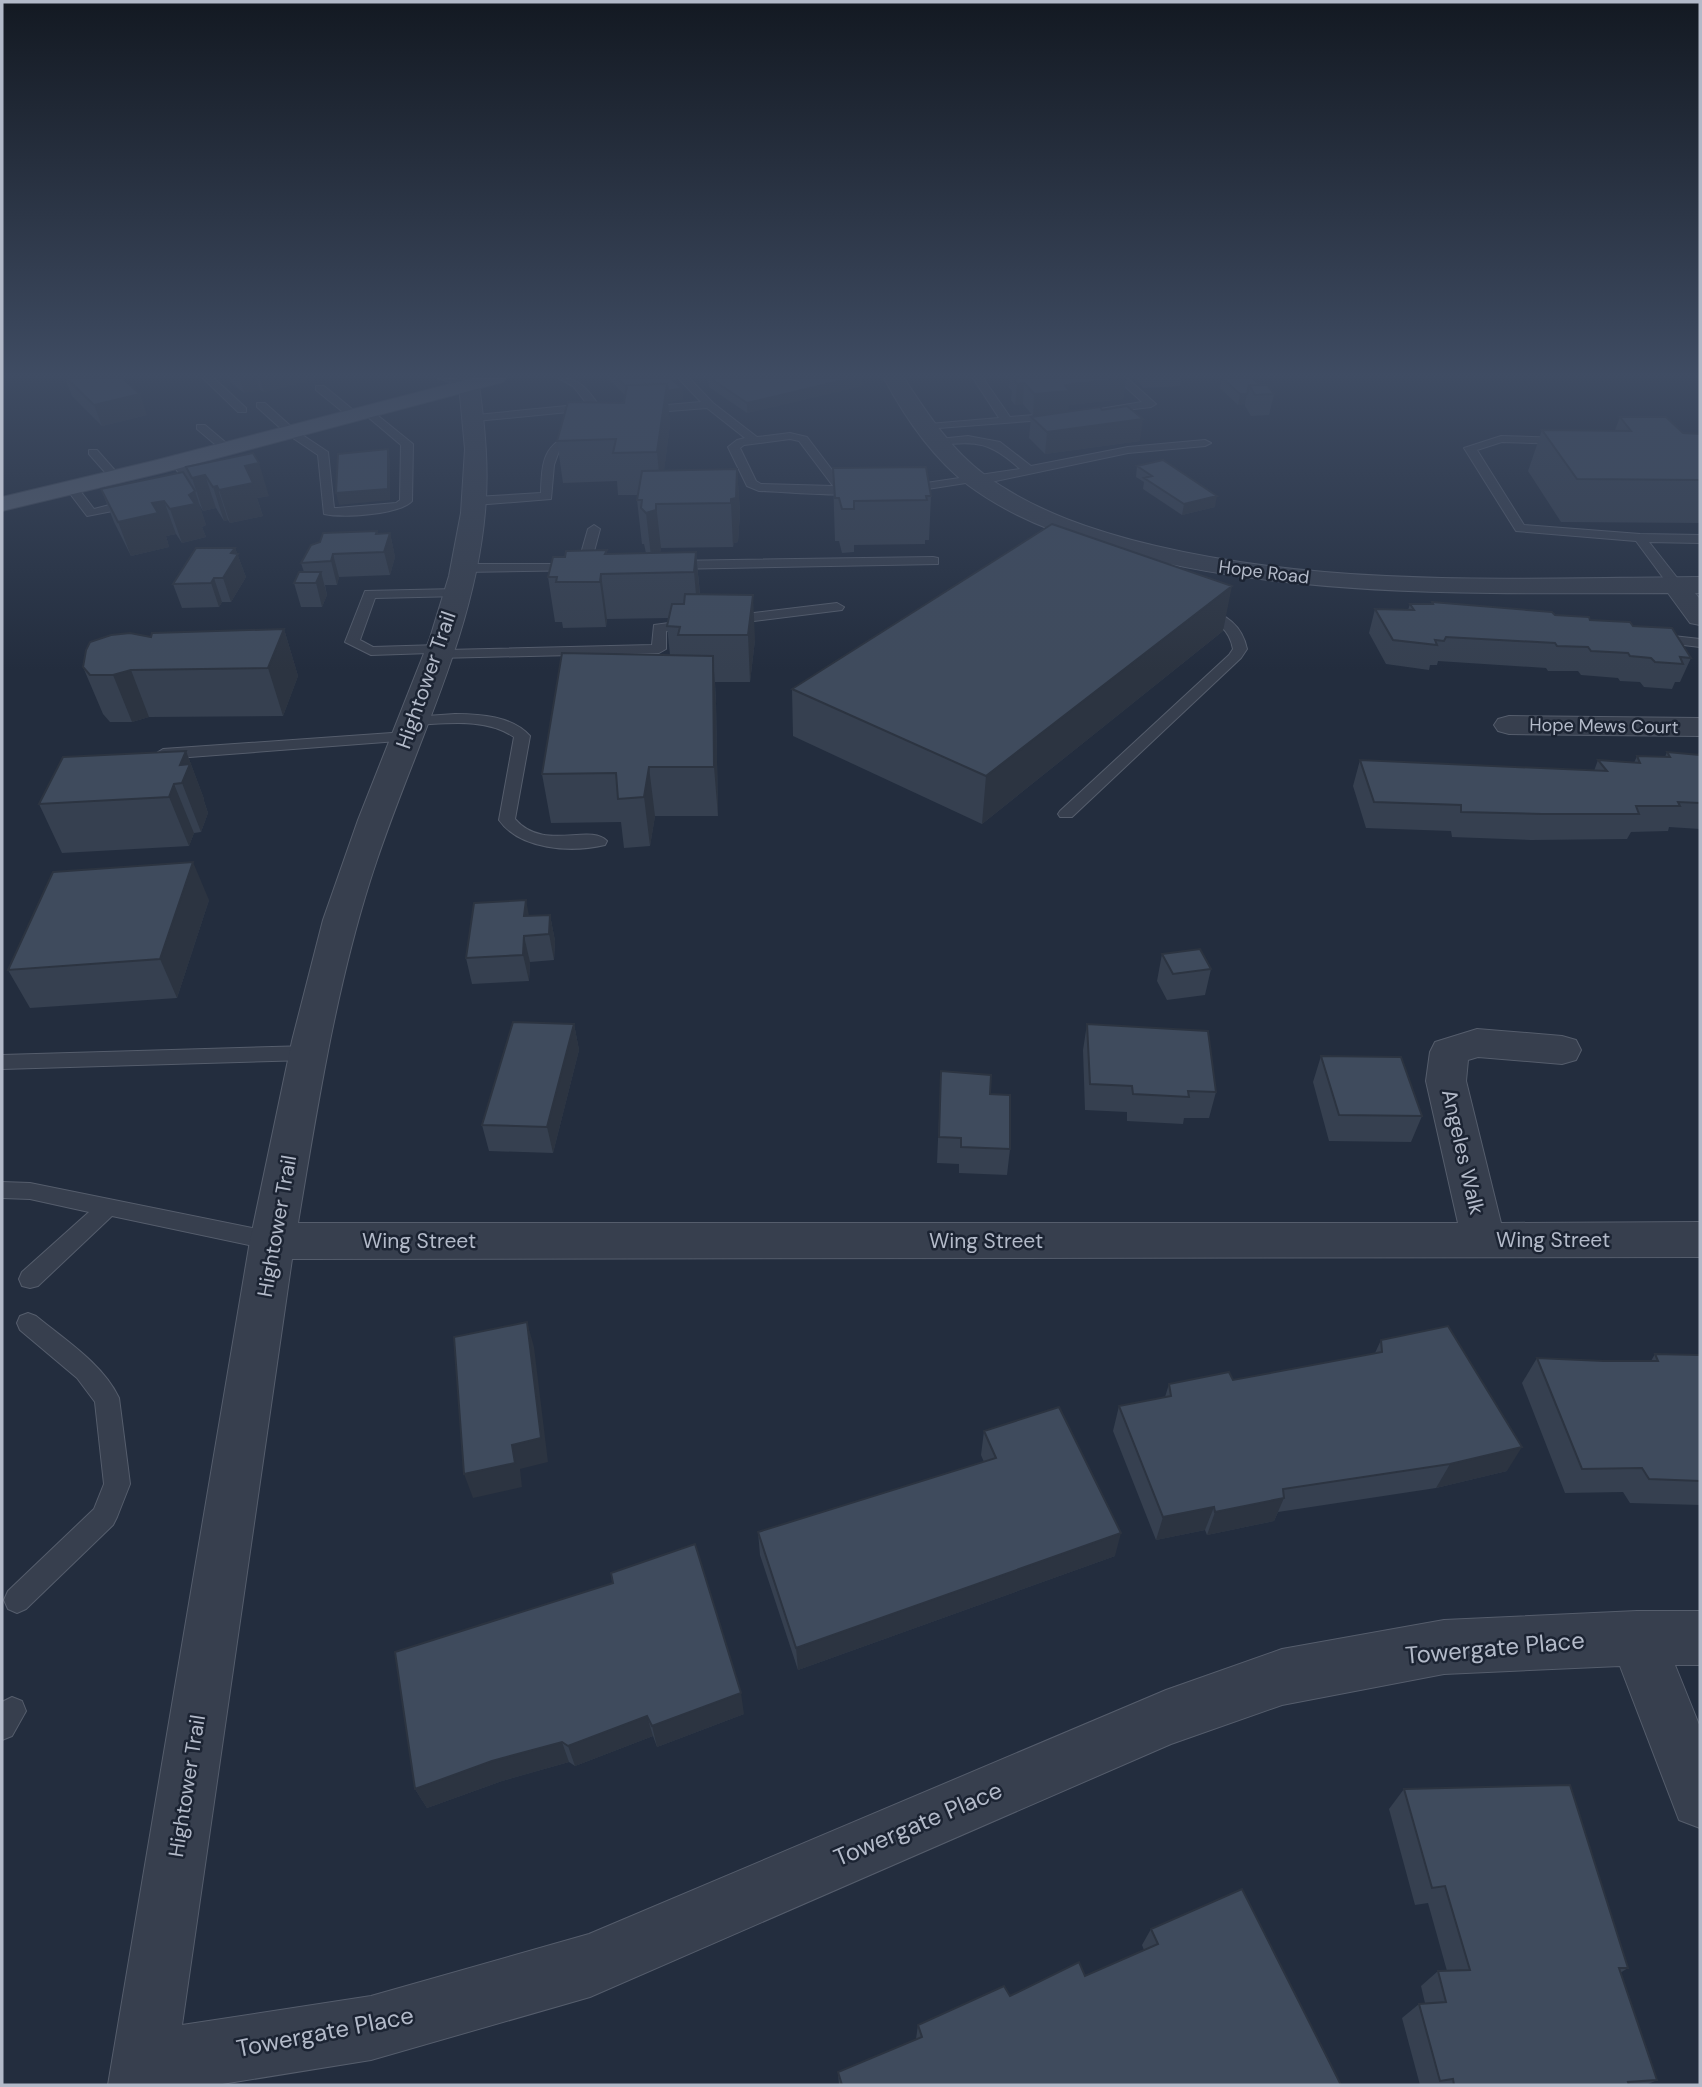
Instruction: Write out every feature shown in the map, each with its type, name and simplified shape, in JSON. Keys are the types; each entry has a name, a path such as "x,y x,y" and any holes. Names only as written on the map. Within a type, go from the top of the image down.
{"main road":[{"path":"2,504 122,475"}],"street":[{"name":"Hightower Trail","path":"142,2075 272,1241 309,1053 353,881 438,652 460,581 475,501 474,475"},
{"name":"Hope Road","path":"973,475 1005,500 1092,545 1217,567 1286,577 1386,583 1688,584"},
{"path":"1688,584 1700,617"},
{"name":"Hope Mews Court","path":"1509,725 1700,727"},
{"name":"Angeles Walk","path":"1483,1240 1464,1144 1446,1081 1449,1052 1477,1043 1562,1050"},
{"name":"Wing Street","path":"272,1241 1700,1240"},
{"path":"1637,1637 1700,1798"},
{"name":"Towergate Place","path":"142,2075 371,2028 590,1965 1166,1718 1282,1677 1444,1647 1637,1637 1700,1638"}],"lane":[{"path":"182,492 202,488 190,475"},
{"path":"326,475 328,511 399,506 406,501 406,475"},
{"path":"475,501 547,496 548,475"},
{"path":"747,475 751,483 759,486 844,492 870,491"},
{"path":"831,475 844,492"},
{"path":"896,490 994,475"},
{"path":"1486,475 1520,528 1640,538 1700,539"},
{"path":"71,487 91,513 143,501"},
{"path":"594,529 591,566 370,594 352,642 371,651 659,649 659,628 837,607"},
{"path":"1640,538 1688,584"},
{"path":"654,565 933,561"},
{"path":"1066,814 1234,658 1240,649 1234,628 1223,619 1184,606"},
{"path":"1645,637 1700,643"},
{"path":"147,755 409,729 468,719 497,722 510,726 522,736 507,820 513,829 529,840 598,841"},
{"path":"2,1062 309,1053"},
{"path":"2,1190 30,1191 272,1241"},
{"path":"30,1279 108,1207"},
{"path":"17,1600 104,1517 117,1484 107,1398 85,1371 29,1323"}],"building":[{"path":"167,475 185,475 195,491 189,495 195,504 170,509 164,501 152,503 158,513 118,522 101,489"},
{"path":"205,475 249,475 253,483 219,490 217,486 213,487"},
{"path":"337,475 388,475 388,489 336,493"},
{"path":"641,475 737,475 736,498 731,499 731,503 656,504 656,510 646,513 641,508 642,500 637,500"},
{"path":"833,475 927,475 931,496 926,496 927,500 854,501 854,509 842,509 839,498 835,498"},
{"path":"1186,475 1217,496 1184,504 1144,478"},
{"path":"1574,475 1700,475 1700,480 1577,479"},
{"path":"1052,524 1232,586 986,776 792,689"},
{"path":"377,531 376,534 390,533 384,552 333,554 331,561 301,563 311,545 320,542 323,533"},
{"path":"196,548 235,548 231,553 238,554 223,578 214,578 211,583 173,584"},
{"path":"607,550 605,554 696,552 694,572 601,574 600,582 556,582 557,577 548,577 553,557 565,557 566,551"},
{"path":"299,572 321,572 316,583 294,583"},
{"path":"685,594 753,595 748,635 678,635 680,627 667,626 672,604 684,604"},
{"path":"1432,602 1552,612 1555,615 1589,617 1590,620 1630,622 1633,626 1672,628 1691,658 1680,657 1683,664 1655,662 1651,658 1630,656 1628,653 1591,651 1588,647 1557,646 1555,643 1446,637 1444,641 1435,640 1437,645 1393,640 1375,609 1414,610 1410,604 1433,604"},
{"path":"284,629 268,668 131,670 113,675 90,675 83,667 90,642 111,635 130,633 151,637 152,633"},
{"path":"562,653 713,656 714,767 649,767 644,797 618,799 616,773 542,774"},
{"path":"186,751 180,765 190,764 182,783 174,784 169,797 39,804 63,757"},
{"path":"1667,752 1700,755 1700,803 1636,806 1639,814 1461,812 1461,805 1374,802 1360,760 1607,771 1598,760 1640,763 1637,756 1670,757"},
{"path":"193,862 160,959 8,970 53,872"},
{"path":"526,900 524,916 550,915 549,934 524,936 523,955 466,958 474,903"},
{"path":"1200,949 1211,969 1173,974 1162,954"},
{"path":"513,1022 574,1024 547,1127 482,1125"},
{"path":"1087,1024 1208,1031 1216,1092 1188,1091 1189,1097 1133,1094 1132,1086 1090,1084"},
{"path":"1321,1056 1401,1057 1422,1116 1339,1115"},
{"path":"941,1071 991,1075 990,1094 1010,1095 1010,1149 961,1147 961,1138 939,1137"},
{"path":"527,1322 541,1438 512,1445 515,1463 464,1474 454,1337"},
{"path":"1448,1326 1522,1447 1450,1464 1283,1489 1284,1498 1215,1512 1214,1507 1163,1517 1119,1406 1171,1396 1169,1384 1229,1372 1233,1380 1382,1352 1381,1340"},
{"path":"1655,1354 1700,1355 1700,1481 1649,1479 1642,1468 1582,1469 1537,1358 1658,1361"},
{"path":"1059,1407 1121,1533 796,1648 758,1532 996,1458 984,1431"},
{"path":"695,1544 741,1693 652,1726 647,1716 568,1746 562,1742 492,1761 415,1789 395,1652 613,1583 611,1573"},
{"path":"1570,1785 1628,1968 1619,1968 1657,2080 1628,2082 1629,2085 1454,2085 1453,2079 1440,2081 1419,2004 1446,2002 1438,1971 1470,1970 1445,1886 1432,1888 1404,1789"},
{"path":"1242,1889 1341,2085 842,2085 838,2072 922,2037 918,2025 1004,1986 1010,1996 1079,1962 1085,1976 1158,1944 1151,1929"}]}
